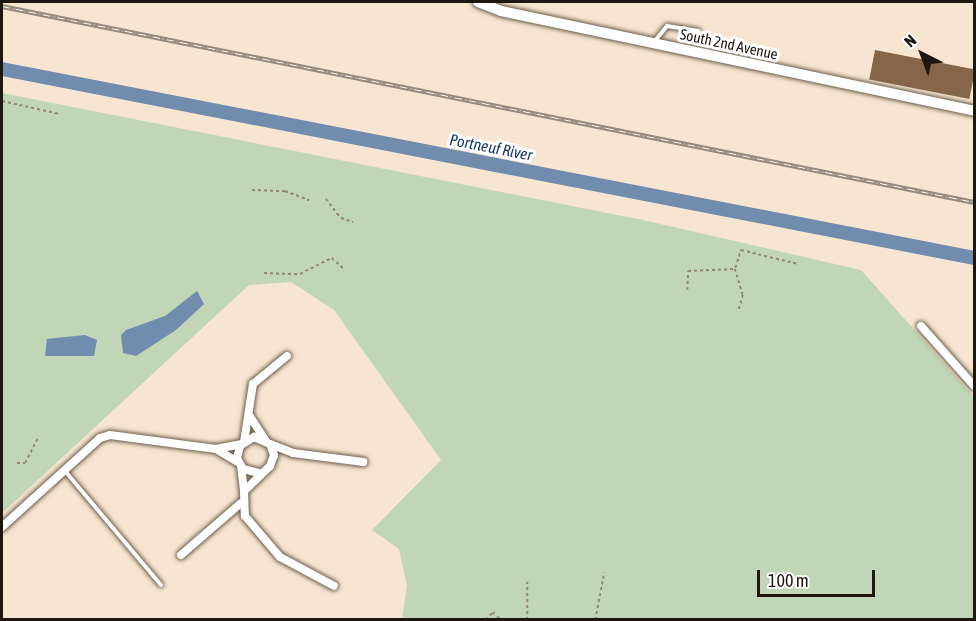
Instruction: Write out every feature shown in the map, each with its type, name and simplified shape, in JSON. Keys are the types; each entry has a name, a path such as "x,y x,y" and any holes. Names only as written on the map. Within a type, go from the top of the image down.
{"street":[{"name":"South 2nd Avenue","path":"478,2 652,44 975,111"},
{"path":"921,326 975,386"},
{"path":"287,356 254,384 242,443 240,464 244,491 241,503 244,516 280,557 334,586"},
{"path":"249,415 268,442 272,464"},
{"path":"2,527 65,470 111,435 216,449 242,443 268,442 293,453 363,462"},
{"path":"216,449 259,473"},
{"path":"244,491 259,473 293,453"},
{"path":"181,555 241,503"}],"lane":[{"path":"652,44 667,26 699,31"},
{"path":"65,470 161,585"}],"path":[{"path":"2,101 59,114"},
{"path":"252,190 285,191 309,200"},
{"path":"326,199 341,218 353,222"},
{"path":"738,310 742,295 735,269 737,252 745,250 798,264"},
{"path":"264,273 300,274 332,258 343,268"},
{"path":"687,290 688,271 735,269"},
{"path":"17,463 25,463 38,436"},
{"path":"595,620 604,573"},
{"path":"527,582 527,620"},
{"path":"486,620 493,612 501,620"}],"green space":[{"path":"2,93 643,220 861,270 974,397 974,619 402,619 407,586 399,549 372,530 441,460 334,310 291,282 249,285 2,513"}],"water":[{"path":"197,291 204,304 176,330 136,356 123,353 121,335 126,330 165,316"},
{"path":"85,335 97,340 94,356 45,356 47,339"}],"building":[{"path":"875,50 974,69 969,99 869,79"}],"waterway":[{"name":"Portneuf River","path":"2,69 974,258"}],"railway":[{"path":"2,6 974,202"}]}
